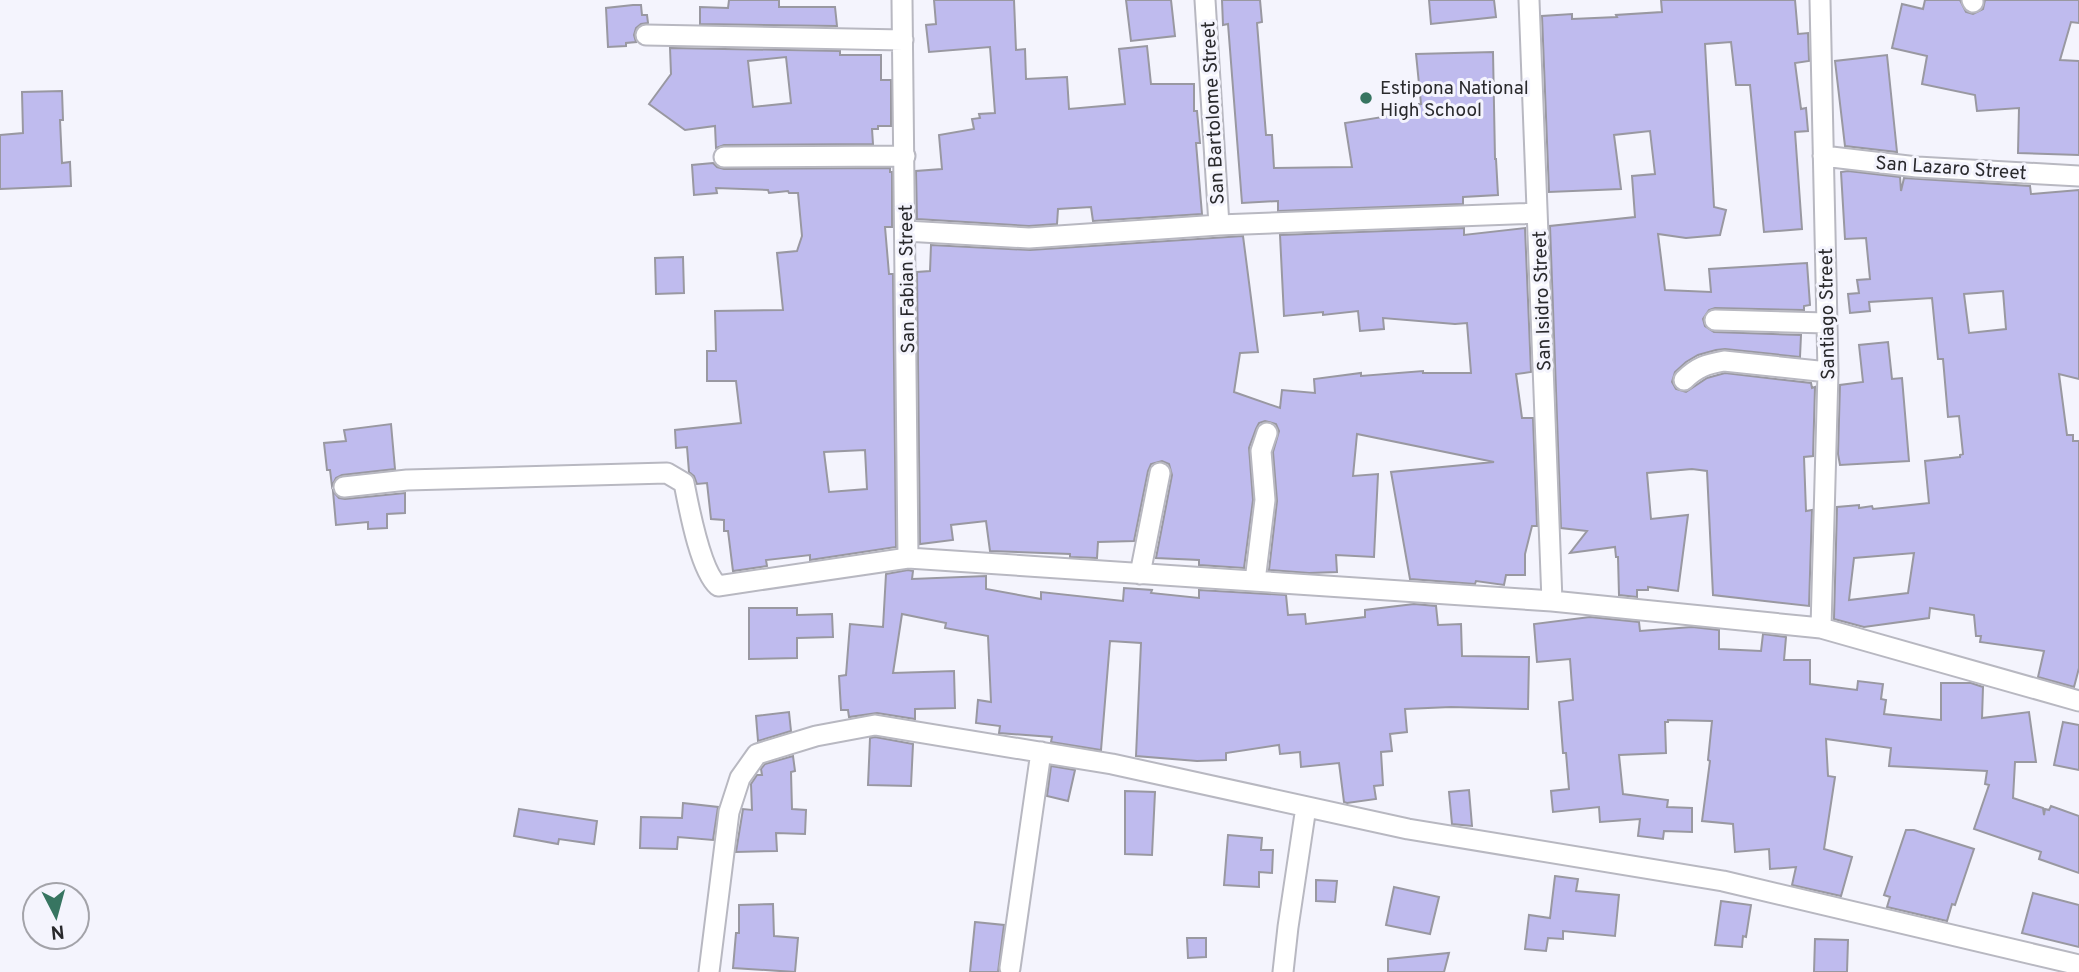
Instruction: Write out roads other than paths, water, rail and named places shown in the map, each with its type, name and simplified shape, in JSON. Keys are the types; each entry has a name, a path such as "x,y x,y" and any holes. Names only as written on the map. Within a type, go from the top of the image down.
{"street":[{"name":"San Fabian Street","path":"902,0 908,558"},
{"name":"San Bartolome Street","path":"1205,0 1219,225"},
{"name":"San Isidro Street","path":"1529,0 1552,601"},
{"name":"Santiago Street","path":"1820,0 1828,372 1821,628"},
{"path":"646,35 903,40"},
{"path":"724,157 905,156"},
{"name":"San Lazaro Street","path":"1823,156 1917,167 2079,176"},
{"path":"905,231 1028,238 1219,225 1537,213"},
{"path":"1715,320 1826,323"},
{"path":"1684,380 1695,368 1724,361 1828,372"},
{"path":"1255,581 1265,500 1261,451 1267,433"},
{"path":"344,487 407,480 667,473 684,483 704,564 712,581 718,586 908,558 1552,601 1821,628 2079,701"},
{"path":"1140,574 1160,473"},
{"path":"709,972 729,812 740,778 757,754 816,736 875,725 1112,764 1408,829 1723,881 2079,965"},
{"path":"1010,968 1041,752"},
{"path":"1283,972 1306,807"}],"place":[{"name":"Estipona National High School","path":"1366,98"}]}
